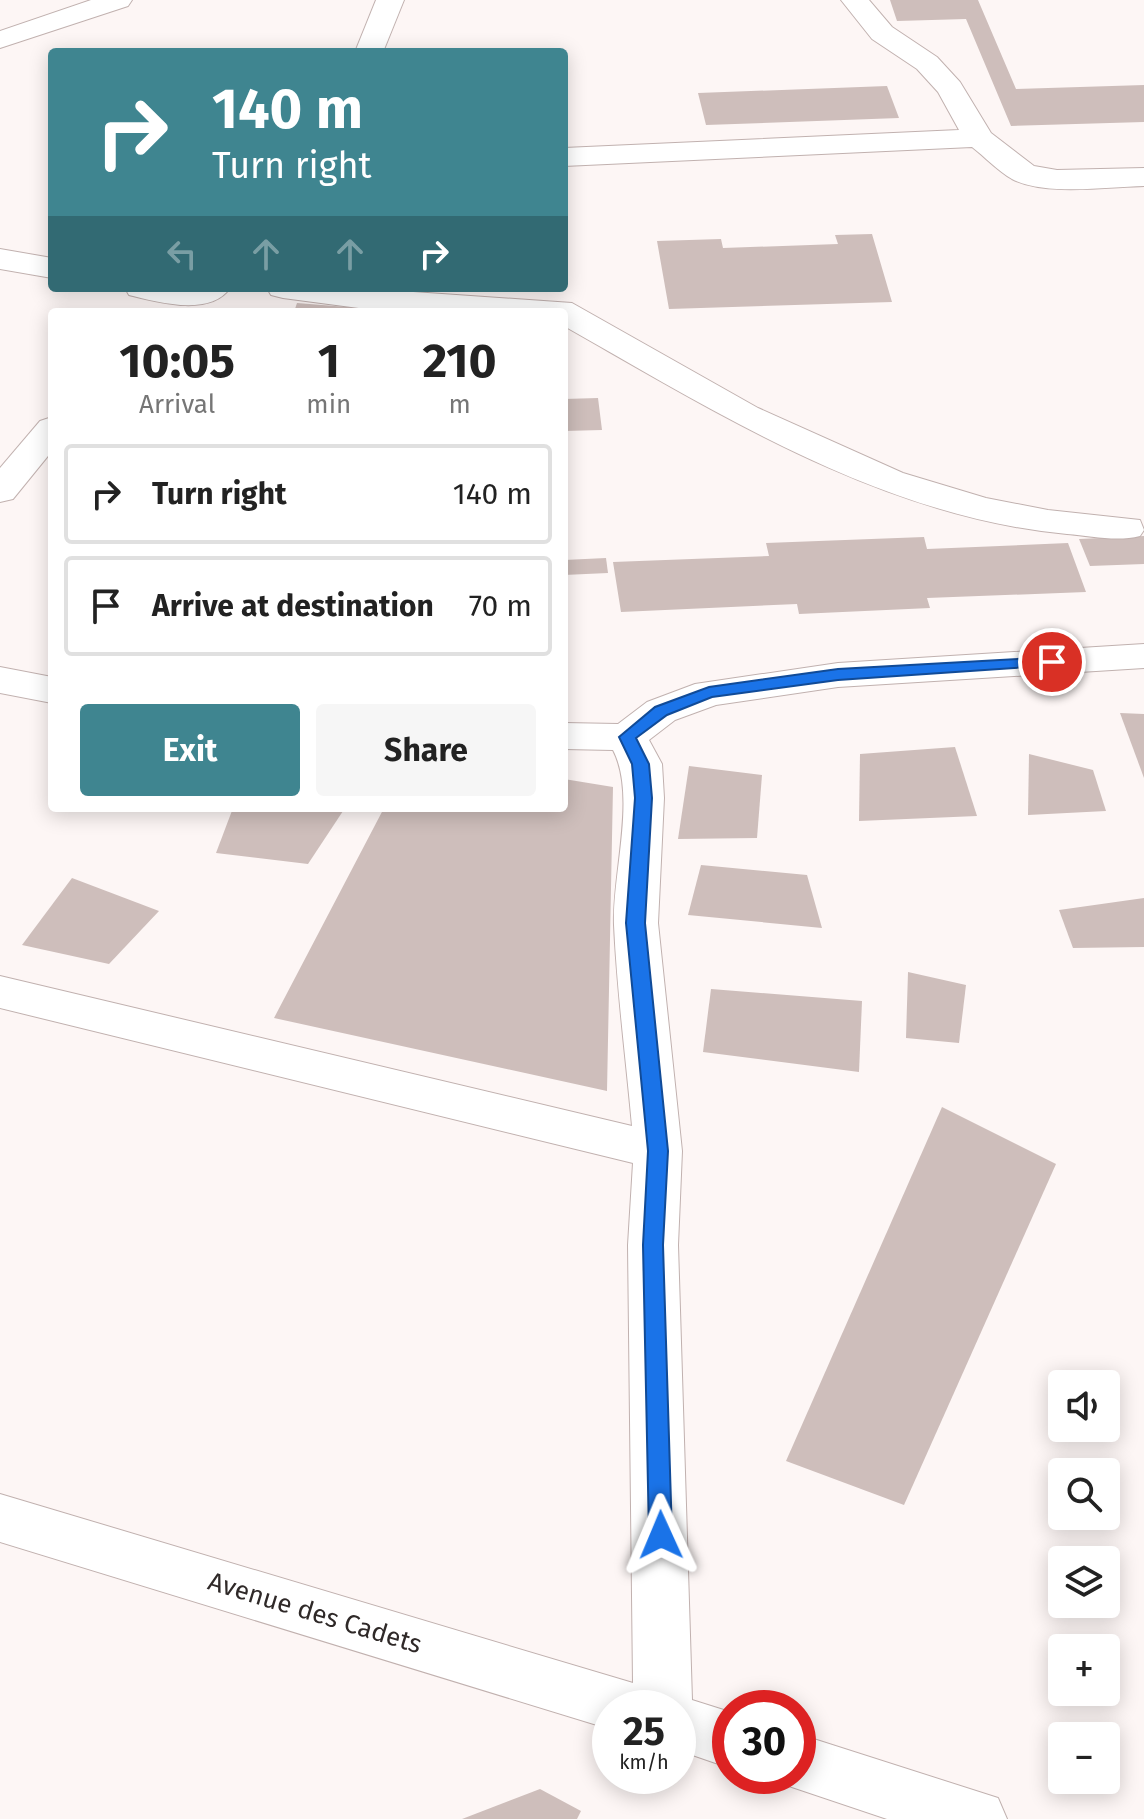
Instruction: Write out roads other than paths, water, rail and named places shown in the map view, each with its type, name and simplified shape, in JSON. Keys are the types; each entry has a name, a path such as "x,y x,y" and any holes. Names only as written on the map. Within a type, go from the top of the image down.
{"street":[{"path":"0,40 118,0"},
{"path":"371,48 390,0"},
{"path":"855,0 882,33 935,71 950,88 979,138 1024,173 1057,179 1144,177"},
{"path":"568,157 979,138"},
{"path":"0,259 48,267"},
{"path":"156,299 203,292"},
{"path":"313,292 395,303 513,308"},
{"path":"568,315 746,415 890,481 980,508 1048,521 1127,528"},
{"path":"0,491 48,433"},
{"path":"568,736 627,737 661,711 709,693 838,675 1144,656"},
{"path":"0,680 48,689"},
{"path":"627,737 641,764 636,923 658,1151 653,1245 663,1690"},
{"path":"0,992 658,1151"},
{"name":"Avenue des Cadets","path":"0,1518 592,1697"},
{"path":"816,1768 977,1819"}]}
